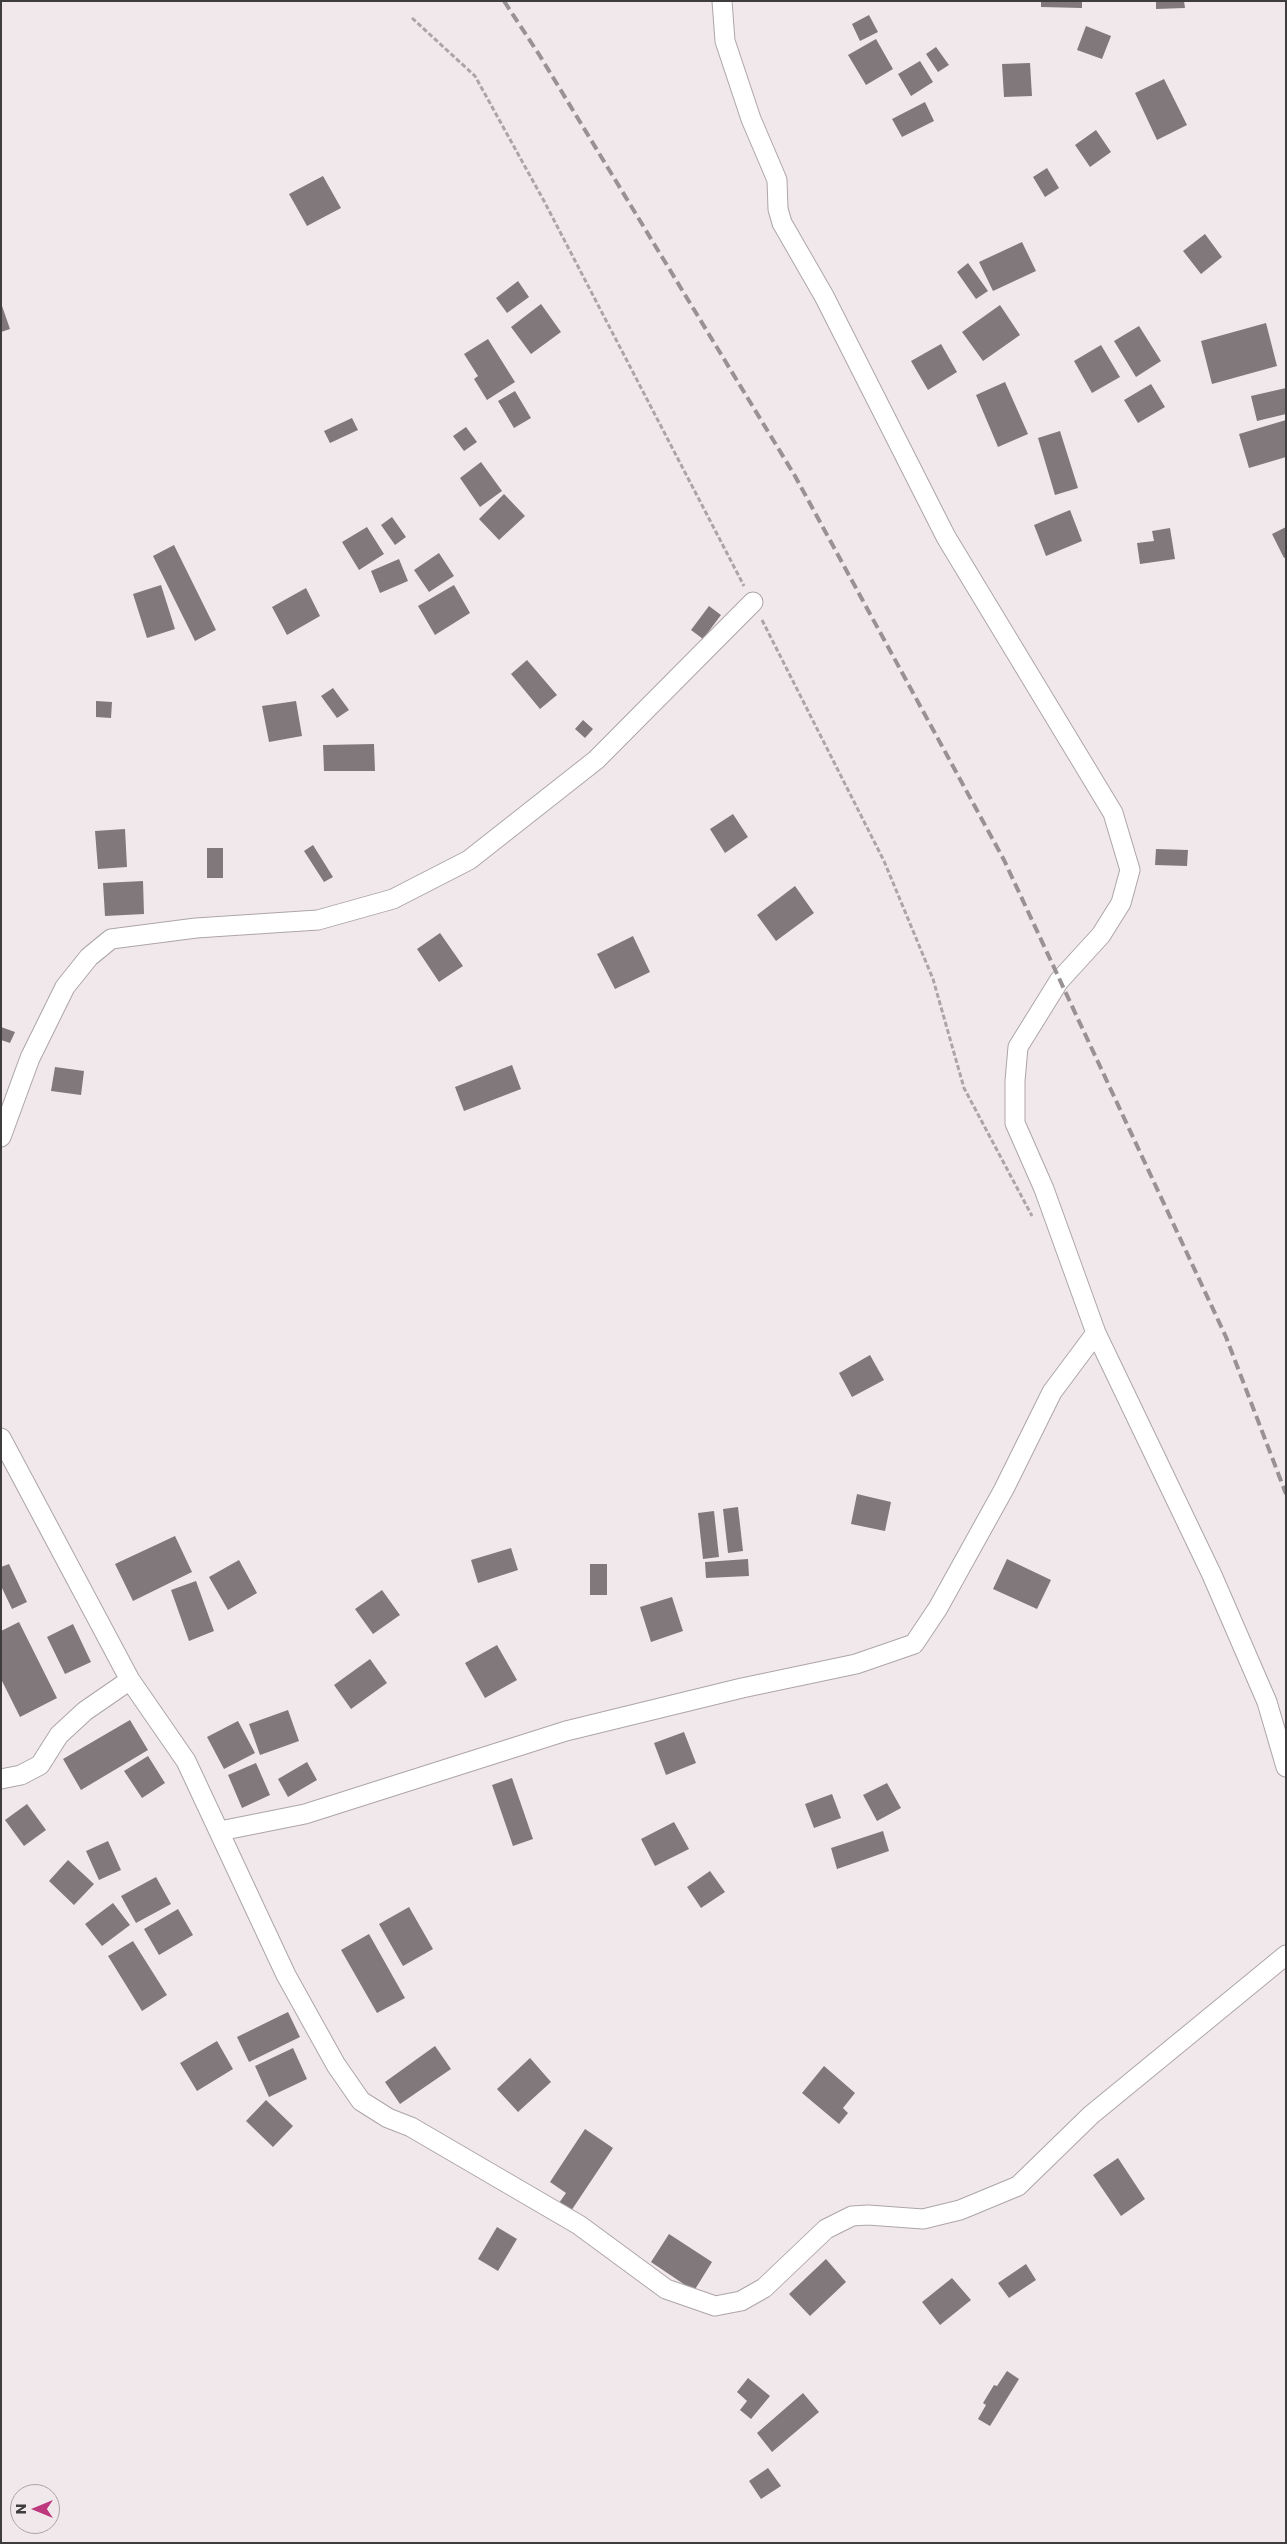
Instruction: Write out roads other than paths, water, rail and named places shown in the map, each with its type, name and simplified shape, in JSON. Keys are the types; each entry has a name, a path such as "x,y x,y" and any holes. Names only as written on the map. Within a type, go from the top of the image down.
{"street":[{"path":"722,1 725,41 751,118 777,180 778,209 782,223 824,296 946,537 1058,725 1113,812 1130,870 1121,903 1101,936 1060,981 1018,1047 1014,1081 1016,1123 1044,1189 1096,1333 1216,1584 1267,1702 1286,1767"},
{"path":"1,1137 30,1058 65,987 89,957 111,939 196,928 318,920 393,899 469,860 596,760 753,602"},
{"path":"220,1831 305,1814 566,1731 742,1688 856,1664 914,1644 938,1608 999,1498 1052,1392 1096,1333"},
{"path":"1,1438 130,1680 186,1760 286,1975 336,2065 361,2102 388,2118 411,2127 579,2225 666,2289 715,2306 742,2301 764,2288 826,2229 852,2216 868,2215 923,2219 960,2210 1018,2186 1091,2115 1286,1955"},
{"path":"1,1779 21,1775 40,1766 59,1735 85,1711 130,1680"}],"railway":[{"path":"504,1 540,56 795,476 1004,860 1226,1337 1286,1494"}]}
